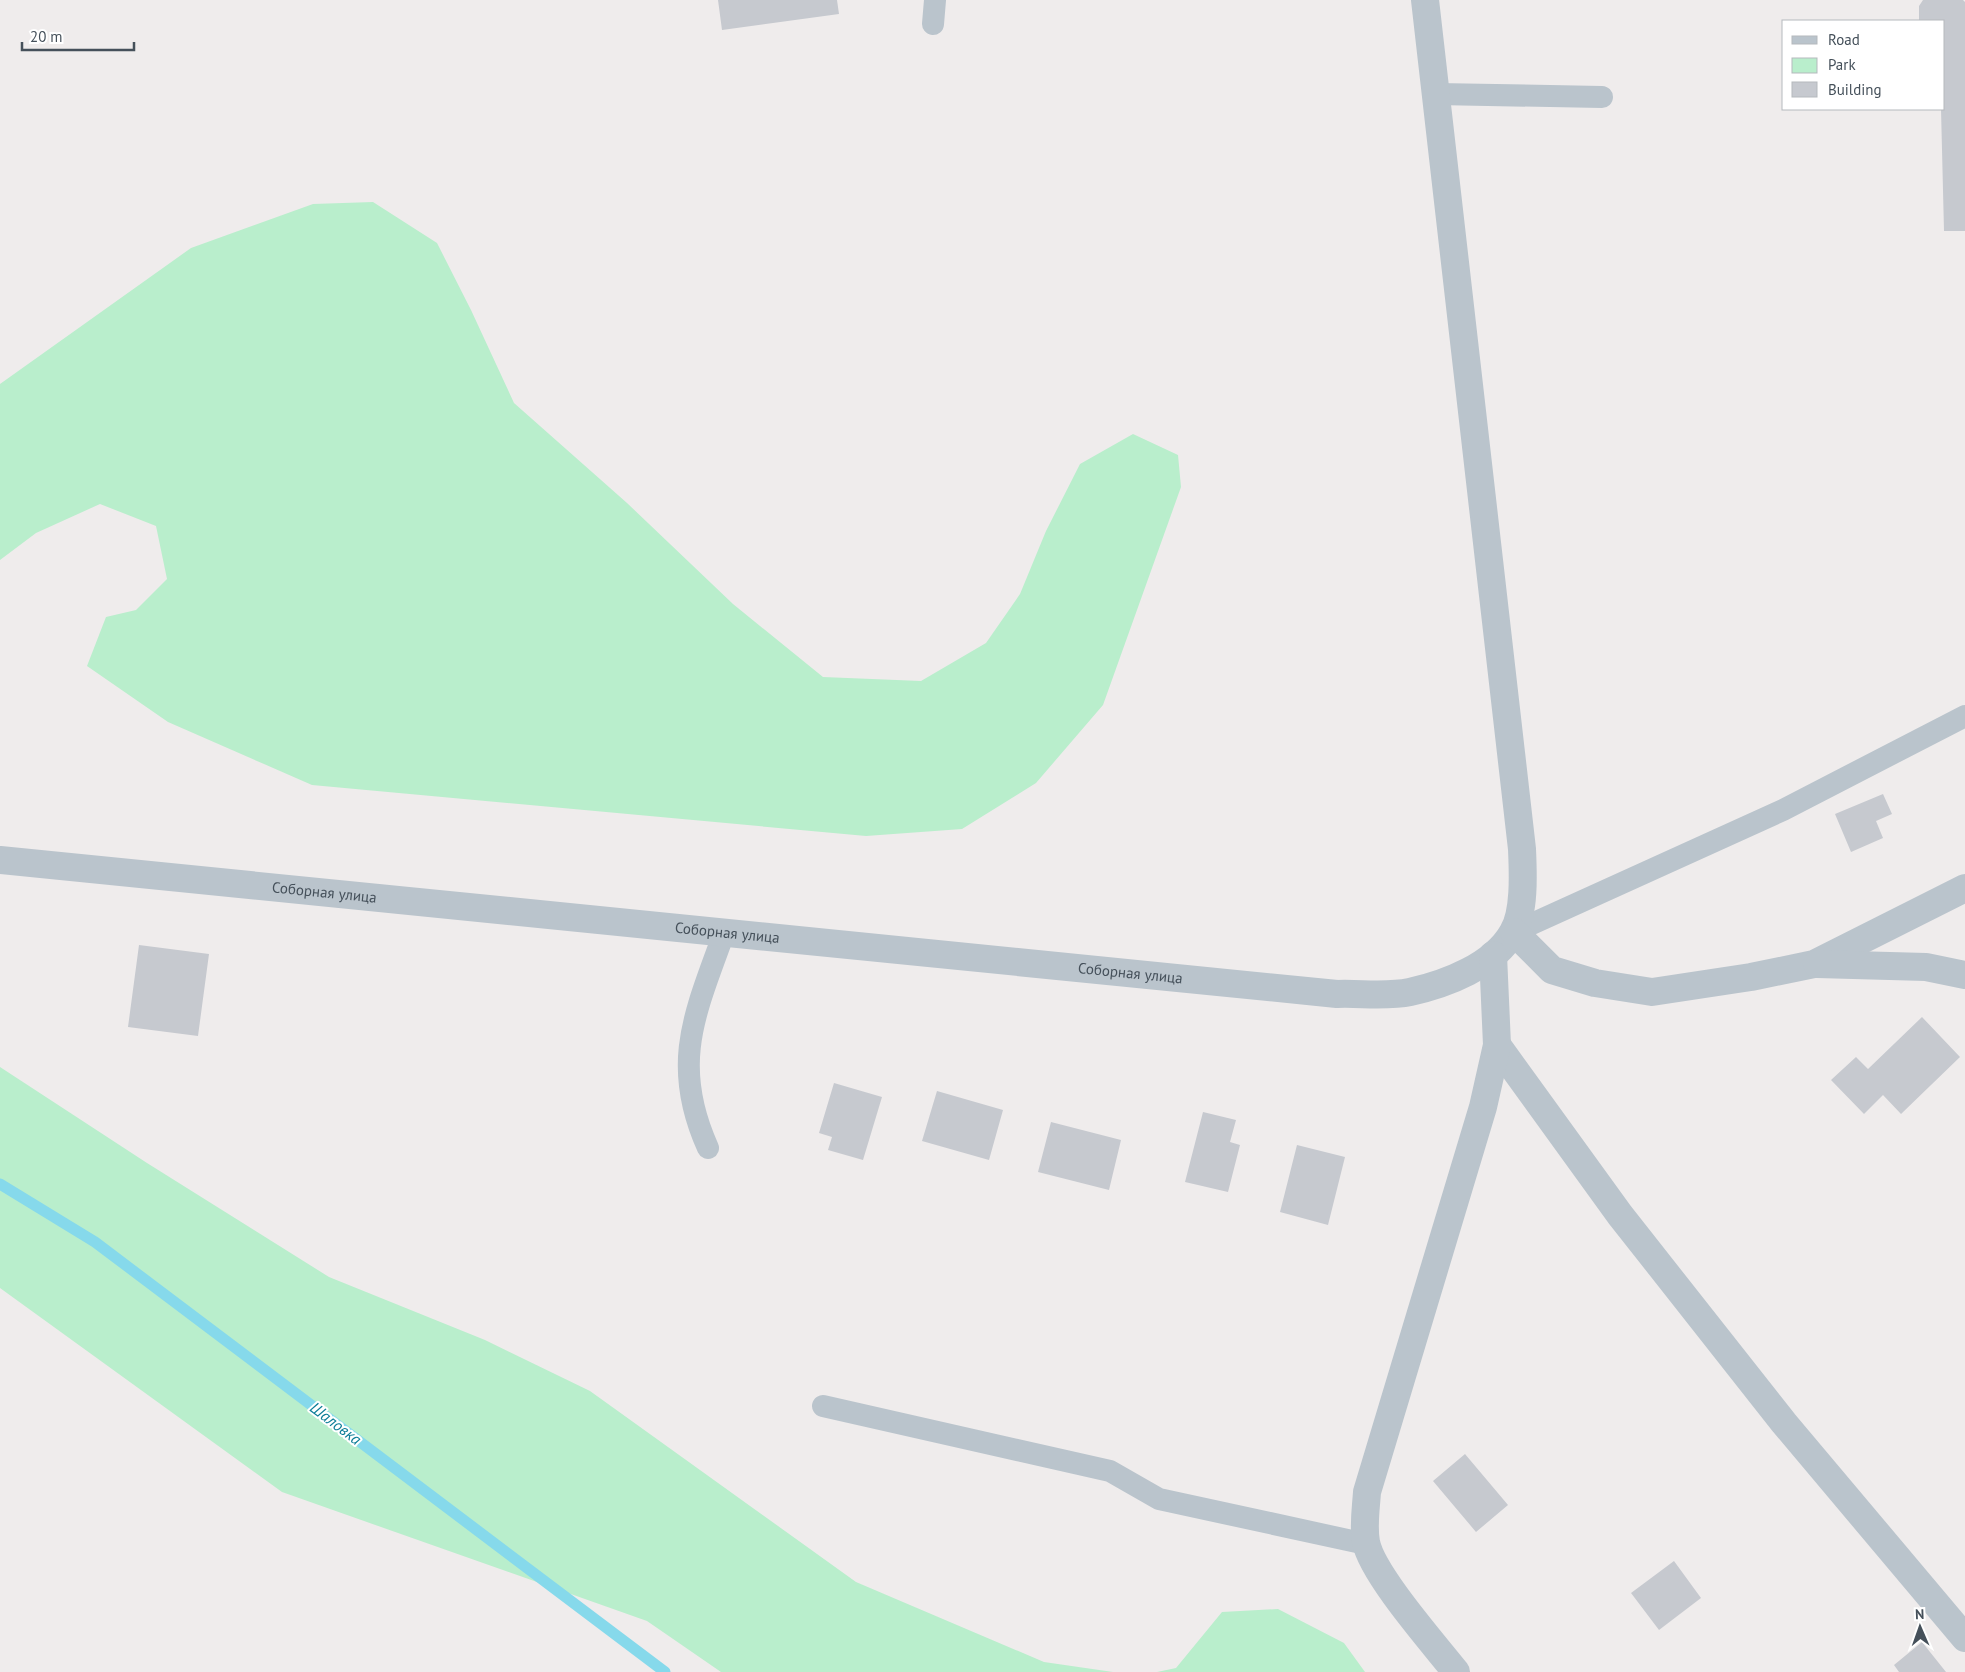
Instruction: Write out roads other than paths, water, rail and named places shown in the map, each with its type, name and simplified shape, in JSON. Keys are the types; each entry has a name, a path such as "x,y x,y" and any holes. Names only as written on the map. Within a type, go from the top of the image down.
{"street":[{"path":"1425,0 1522,849 1523,894 1514,932 1552,970 1595,982 1652,992 1750,977 1814,964 1926,967 1965,975"},
{"name":"Соборная улица","path":"0,860 1337,994 1408,992 1454,978 1493,955 1514,932"},
{"path":"1814,964 1965,888"},
{"path":"1456,1672 1380,1574 1366,1544 1367,1492 1483,1107 1497,1045 1493,955"},
{"path":"1497,1045 1620,1215 1778,1415 1965,1638"}],"lane":[{"path":"933,24 935,0"},
{"path":"1436,94 1602,97"},
{"path":"1514,932 1784,810 1965,716"},
{"path":"708,1148 696,1123 688,1083 689,1039 700,999 724,933"},
{"path":"823,1406 1110,1471 1158,1500 1366,1544"}],"waterway":[{"name":"Шаловка","path":"0,1184 95,1242 665,1672"}]}
